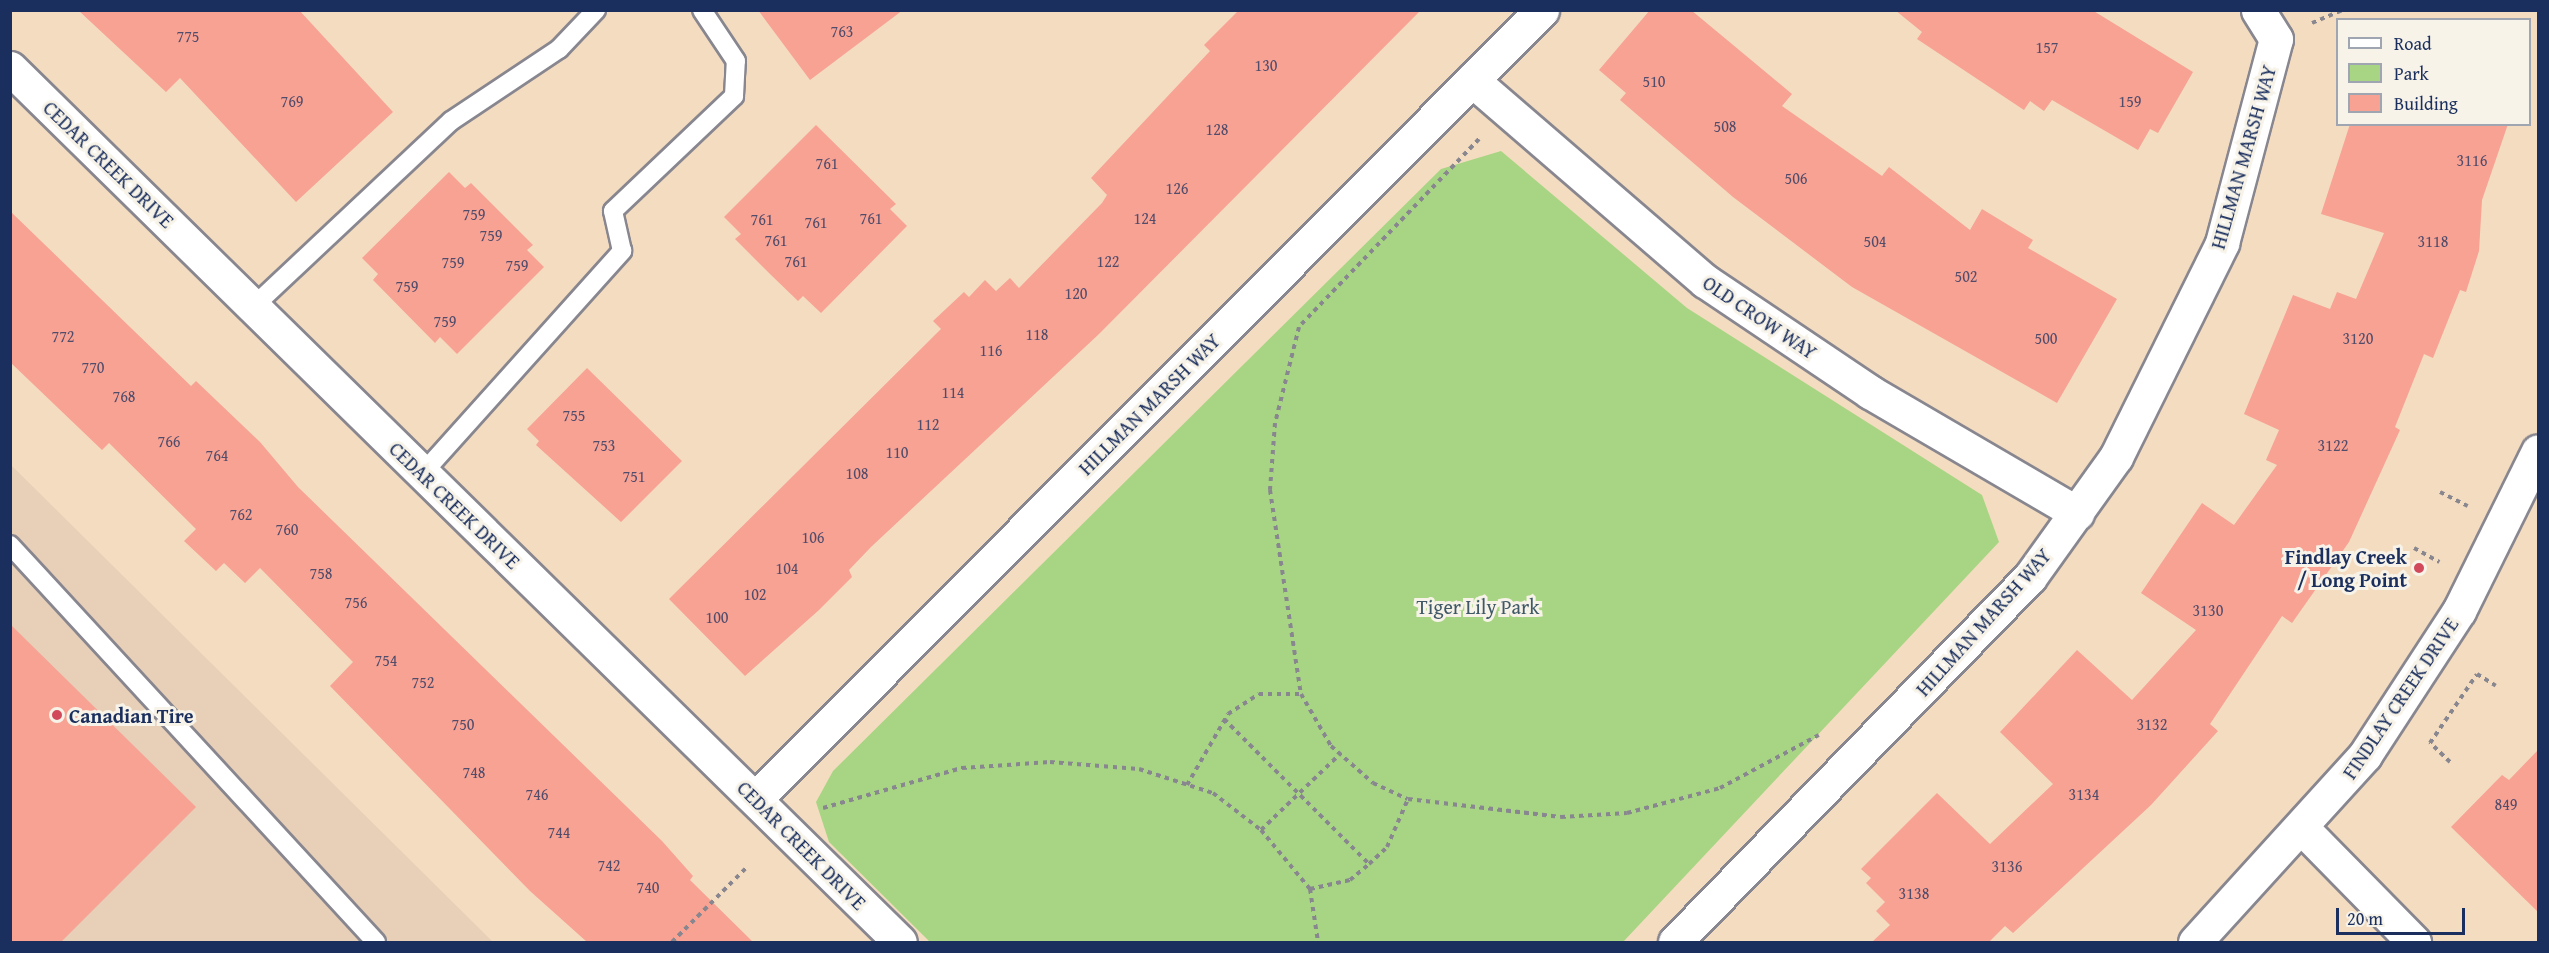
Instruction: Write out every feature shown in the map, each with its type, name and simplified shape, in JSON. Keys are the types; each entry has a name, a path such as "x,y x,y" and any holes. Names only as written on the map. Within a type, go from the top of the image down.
{"street":[{"name":"HILLMAN MARSH WAY","path":"756,798 1542,10"},
{"name":"HILLMAN MARSH WAY","path":"1675,942 2030,577 2077,513 2127,437 2222,243 2276,39 2258,10"},
{"name":"CEDAR CREEK DRIVE","path":"10,68 422,474 756,798 900,942"},
{"name":"OLD CROW WAY","path":"1472,80 1705,280 1870,392 2077,513"},
{"name":"FINDLAY CREEK DRIVE","path":"2194,942 2302,828 2365,755 2459,611 2538,450"},
{"path":"2302,828 2414,942"}],"lane":[{"path":"254,306 451,121 559,49 596,10"},
{"path":"422,474 622,251 613,211 734,96 736,61 702,10"},
{"path":"10,545 376,942"}],"path":[{"path":"1506,110 1299,327 1275,423 1269,490 1301,694 1340,754 1373,783 1408,799 1561,817 1628,813 1720,788 1826,730"},
{"path":"2440,492 2474,508 2468,517"},
{"path":"2414,548 2443,564 2448,554"},
{"path":"2450,762 2430,743 2477,674 2496,686"},
{"path":"1187,785 1224,719 1259,694 1301,694"},
{"path":"1224,719 1369,864"},
{"path":"1261,830 1340,754"},
{"path":"823,808 962,768 1050,762 1139,769 1213,793 1261,830 1310,889 1318,942"},
{"path":"1310,889 1350,880 1369,864 1387,847 1408,799"},
{"path":"672,942 748,866"}],"shaded area":[{"path":"11,465 493,942 11,942"}],"green space":[{"name":"Tiger Lily Park","path":"1501,151 1687,308 1982,495 1999,542 1623,942 930,942 829,842 816,802 833,771 1441,169"}],"building":[{"path":"78,10 299,10 393,112 296,202 180,78 166,92"},
{"path":"758,10 903,10 810,80"},
{"path":"1239,10 1421,10 1099,334 871,547 849,570 852,577 819,610 745,676 669,599 941,329 933,321 964,292 969,297 985,280 996,291 1010,278 1019,288 1102,203 1107,195 1091,178 1210,51 1204,45"},
{"path":"1650,10 1691,10 1792,94 1782,106 1882,176 1889,167 1970,230 1982,209 2033,240 2028,248 2117,299 2057,403 1852,287 1733,197 1620,100 1626,93 1599,70"},
{"path":"1895,10 2092,10 2193,72 2158,133 2150,129 2138,150 2052,100 2044,111 2030,101 2024,110 1917,39 1922,32"},
{"path":"816,125 896,204 890,209 907,226 821,313 803,296 798,301 770,274 735,239 741,234 724,217"},
{"path":"2349,126 2507,126 2482,200 2479,251 2466,292 2460,290 2433,358 2424,354 2395,427 2400,430 2349,542 2292,623 2282,616 2210,724 2218,731 2151,805 2013,933 2005,926 1989,942 1872,942 1890,925 1876,911 1885,902 1866,883 1871,878 1861,869 1937,793 1990,844 2053,784 2000,732 2077,650 2132,700 2196,630 2141,593 2202,503 2234,525 2277,465 2266,460 2279,430 2244,414 2293,295 2330,309 2337,292 2356,299 2384,233 2321,214"},
{"path":"449,172 465,188 471,183 533,245 527,250 544,267 457,354 440,337 435,343 373,280 378,274 362,258"},
{"path":"10,211 191,386 196,381 260,442 298,487 662,841 693,876 690,880 753,942 587,942 530,891 330,686 353,662 260,568 245,583 224,563 216,571 184,541 196,529 109,443 102,450 10,362"},
{"path":"587,368 682,461 621,522 536,445 539,441 527,429"},
{"name":"Canadian Tire","path":"10,624 196,807 61,942 10,942"},
{"path":"2538,750 2538,912 2451,827 2502,775 2509,780"}],"place":[{"name":"Findlay Creek / Long Point","path":"2419,568"},
{"name":"Canadian Tire","path":"57,715"}]}
